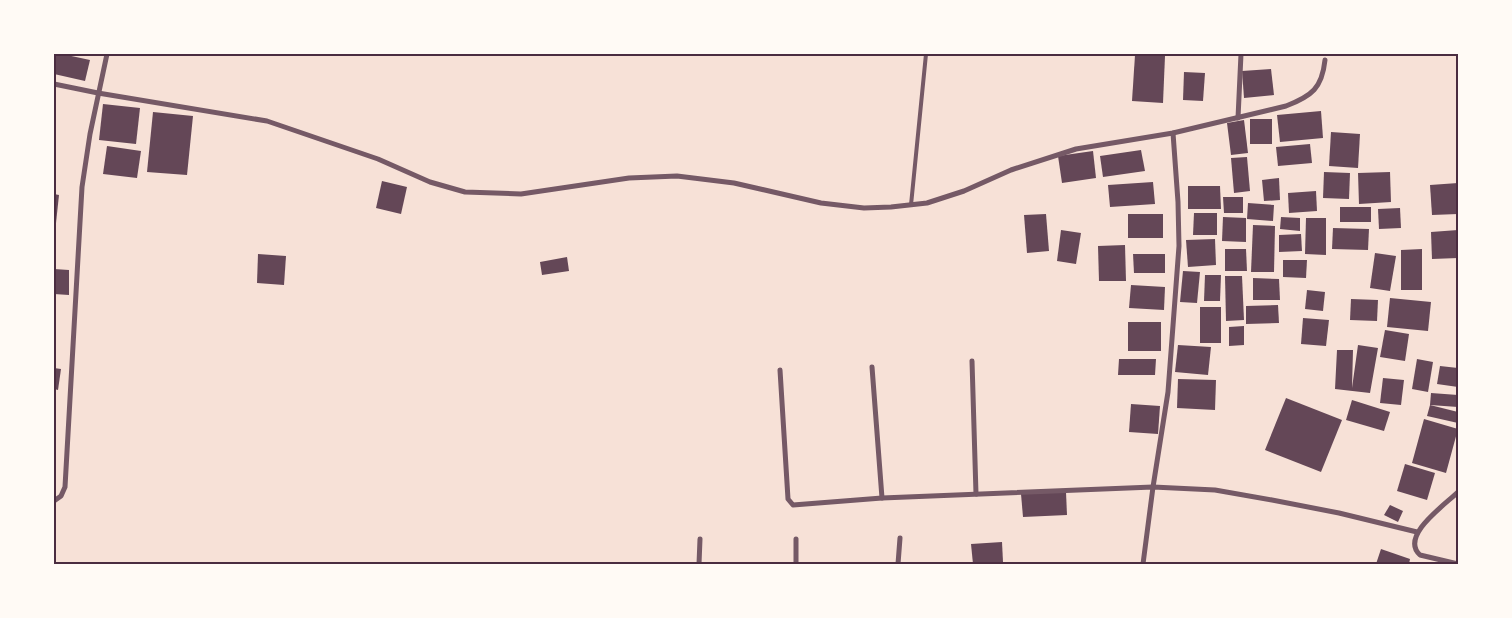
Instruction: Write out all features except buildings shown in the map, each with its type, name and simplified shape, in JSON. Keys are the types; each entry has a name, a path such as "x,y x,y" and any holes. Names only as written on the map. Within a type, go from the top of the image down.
{"street":[{"path":"54,501 61,496 65,488 82,187 98,93 107,54"},
{"path":"1238,118 1241,54"},
{"path":"54,84 267,122 378,159 430,182 465,192 521,194 628,178 677,176 734,183 821,203 864,208 927,203 964,191 1011,170 1076,149 1173,133 1286,106 1308,96 1316,89 1324,74 1326,60"},
{"path":"1143,564 1168,392 1179,246 1173,133"},
{"path":"972,361 976,494"},
{"path":"872,367 882,498"},
{"path":"780,370 789,501 793,505 882,498 1153,487 1215,490 1339,513 1417,532"},
{"path":"1458,492 1417,532 1414,546 1420,555 1458,564"},
{"path":"898,564 900,538"},
{"path":"699,564 700,539"},
{"path":"796,539 796,564"}],"lane":[{"path":"911,205 926,54"}]}
